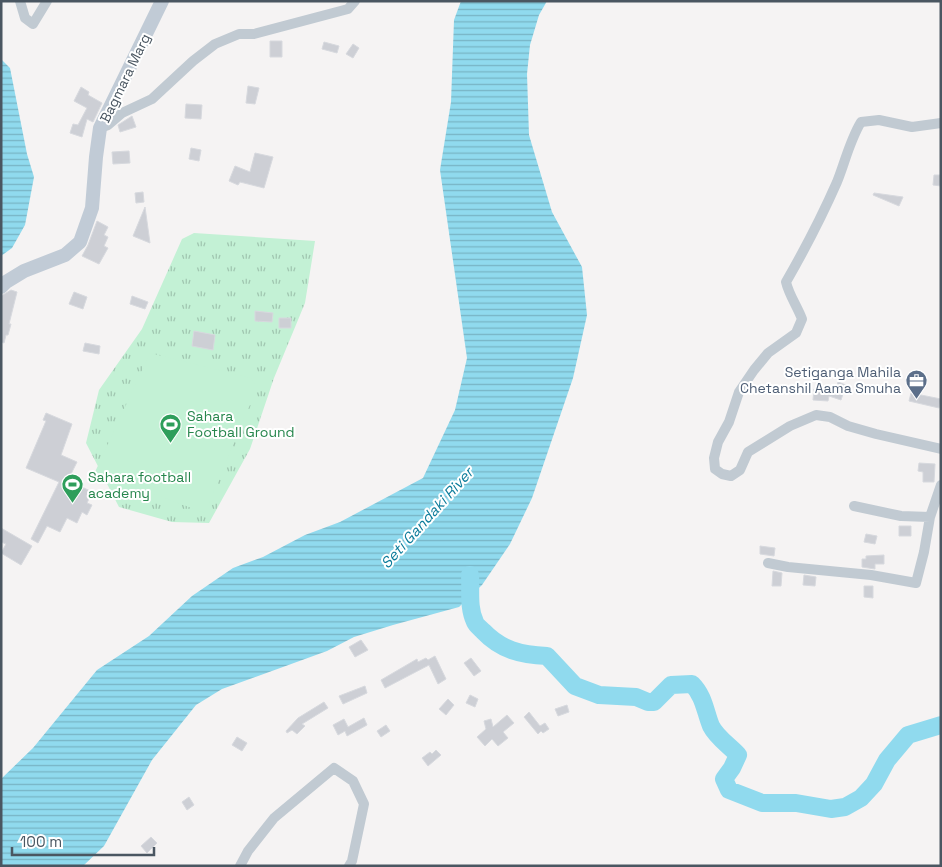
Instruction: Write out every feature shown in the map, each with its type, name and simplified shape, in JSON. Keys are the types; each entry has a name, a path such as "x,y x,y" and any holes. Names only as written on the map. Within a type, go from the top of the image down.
{"main road":[{"name":"Bagmara Marg","path":"1,287 24,271 65,255 80,242 92,208 100,128 162,1"}],"street":[{"path":"20,1 26,18 33,24 47,1"},
{"path":"100,128 108,125 122,113 152,99 194,60 215,44 239,34 254,34 348,9 355,1"},
{"path":"941,123 912,126 885,120 861,122 854,134 847,159 832,195 786,282 789,294 798,307 802,320 796,333 768,353 739,392 729,422 718,442 714,458 714,469 722,474 731,476 740,470 748,452 790,426 816,415 830,417 848,426 876,434 941,449"},
{"path":"768,563 788,567 871,575 916,583 930,517 941,485"},
{"path":"854,506 901,516 930,517"},
{"path":"240,866 248,851 274,818 334,768 354,781 364,804 350,866"}],"green space":[{"path":"194,233 315,241 305,303 274,378 250,449 209,523 172,522 119,507 86,443 99,390 142,329 182,239"},
{"name":"Sahara Football Ground","path":"150,353 251,378 255,384 255,395 205,513 95,472"}],"water":[{"name":"Seti Gandaki River","path":"461,1 547,1 539,15 530,45 527,74 529,135 552,212 582,267 587,315 573,378 532,498 510,544 482,585 459,607 354,637 327,651 222,689 196,705 152,760 104,846 83,866 1,866 1,779 33,748 97,670 149,636 192,596 233,568 263,557 305,535 340,522 423,478 455,410 467,358 440,170 451,102 454,20"},
{"path":"1,59 10,68 27,154 34,177 25,225 12,248 1,256"}],"building":[{"path":"270,41 282,41 282,57 270,57"},
{"path":"324,42 339,46 337,53 322,49"},
{"path":"353,44 359,48 353,58 346,54"},
{"path":"248,86 259,88 255,104 246,103"},
{"path":"81,87 89,92 88,95 102,103 93,122 87,119 82,137 70,133 73,124 78,125 87,108 74,101"},
{"path":"186,104 202,105 201,119 185,118"},
{"path":"132,116 136,127 120,132 118,125"},
{"path":"191,148 201,150 199,161 189,159"},
{"path":"129,151 130,163 113,164 112,152"},
{"path":"255,153 273,157 264,188 240,182 238,185 229,181 235,166 250,172"},
{"path":"934,175 941,175 941,186 933,185"},
{"path":"143,192 144,202 136,203 135,193"},
{"path":"874,193 903,197 899,206 873,195"},
{"path":"145,207 150,243 133,236"},
{"path":"97,221 108,227 104,235 108,237 104,246 108,248 99,264 82,256"},
{"path":"11,290 17,292 9,324 11,324 4,343 1,342 1,296"},
{"path":"74,292 87,297 83,309 69,304"},
{"path":"132,296 148,302 145,309 130,304"},
{"path":"255,311 273,313 272,322 255,321"},
{"path":"279,318 291,318 291,328 279,328"},
{"path":"194,331 215,335 213,350 192,346"},
{"path":"85,343 100,346 99,354 83,351"},
{"path":"838,382 846,385 841,400 829,396 828,401 813,400 814,389 835,392"},
{"path":"911,393 941,399 939,408 909,401"},
{"path":"46,413 72,424 61,455 77,462 68,480 92,492 87,503 92,505 87,515 82,512 77,523 67,518 60,532 47,526 38,543 31,539 59,482 26,468 46,421 43,420"},
{"path":"919,463 935,464 934,482 923,482 923,472 918,471"},
{"path":"899,526 911,526 911,536 899,536"},
{"path":"1,528 32,546 21,565 1,553 6,544 1,542"},
{"path":"866,534 877,536 875,544 864,542"},
{"path":"760,546 775,548 774,556 760,554"},
{"path":"884,555 884,564 875,564 875,569 862,567 862,559 866,559 866,556"},
{"path":"773,571 782,573 781,586 772,586"},
{"path":"804,575 816,577 815,586 803,585"},
{"path":"864,586 873,586 873,598 864,597"},
{"path":"361,640 368,650 355,657 349,647"},
{"path":"435,656 446,679 438,684 429,665 385,688 381,680 417,659 418,662"},
{"path":"471,658 481,671 474,676 464,663"},
{"path":"365,686 367,693 343,704 339,696"},
{"path":"470,695 478,699 475,707 466,703"},
{"path":"448,699 454,705 446,715 439,709"},
{"path":"324,702 328,708 302,724 305,726 297,734 292,730 287,733 286,731 298,718"},
{"path":"567,705 569,712 558,716 555,709"},
{"path":"529,712 540,726 545,723 549,729 538,734 524,717"},
{"path":"507,715 514,723 503,732 508,738 498,746 492,739 485,746 477,737 486,729 484,721 491,719 493,727"},
{"path":"364,718 367,725 347,736 345,731 338,735 333,725 344,719 348,727"},
{"path":"386,725 390,731 381,737 377,731"},
{"path":"237,737 247,743 242,751 232,745"},
{"path":"436,750 441,755 428,766 422,758"},
{"path":"189,797 194,805 187,810 182,802"},
{"path":"151,837 157,843 147,853 141,846"}],"waterway":[{"path":"470,575 471,611 477,625 504,647 520,653 547,656 575,686 599,695 636,697 648,702 654,702 671,685 692,684 702,699 711,726 720,738 738,755 724,779 729,790 762,803 796,803 831,809 845,807 861,798 874,784 887,760 908,735 941,725"}],"place":[{"name":"Setiganga Mahila Chetanshil Aama Smuha","path":"917,399"},
{"name":"Sahara Football Ground","path":"171,443"},
{"name":"Sahara football academy","path":"72,504"}]}
